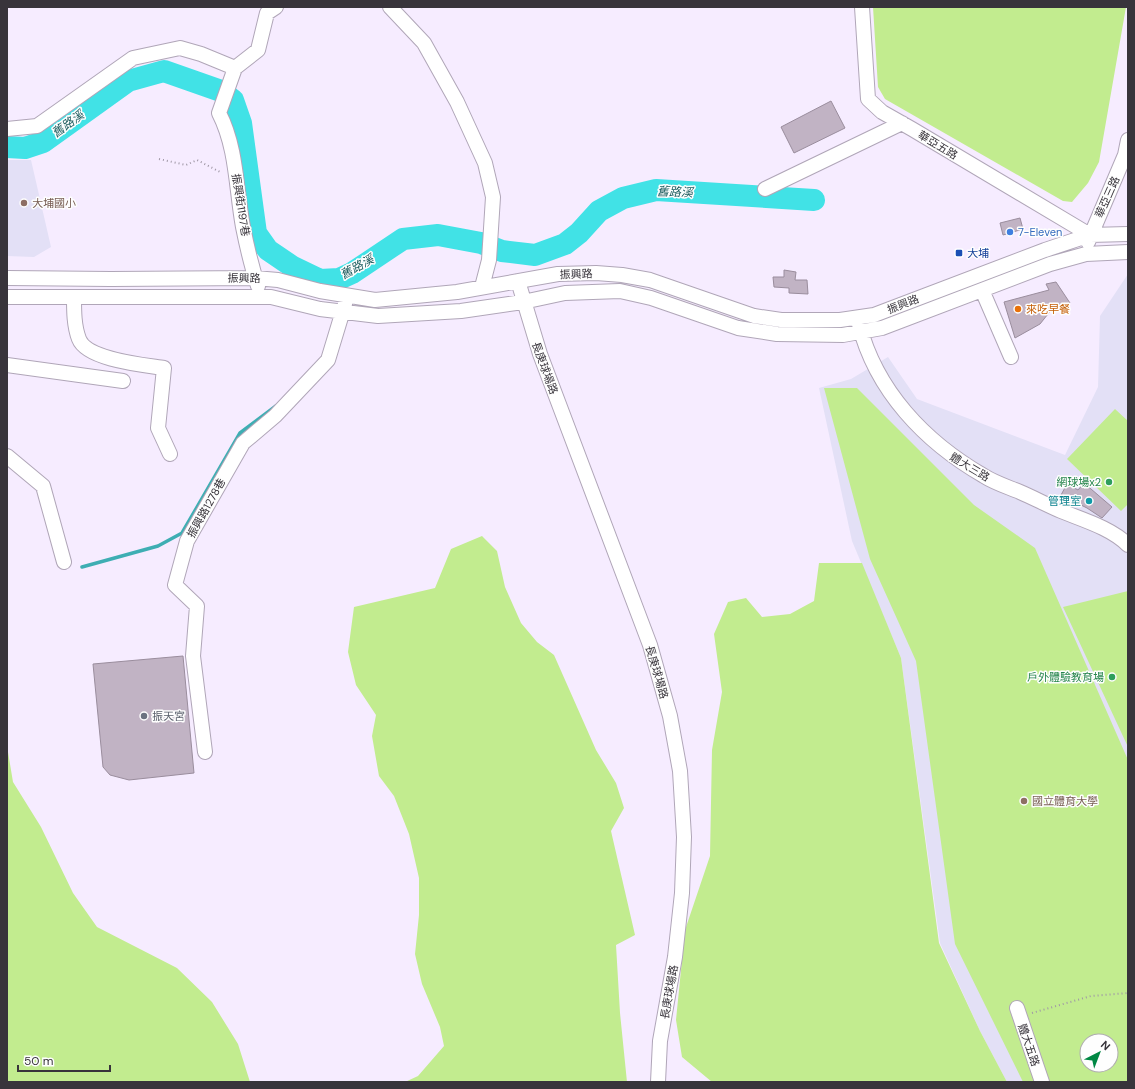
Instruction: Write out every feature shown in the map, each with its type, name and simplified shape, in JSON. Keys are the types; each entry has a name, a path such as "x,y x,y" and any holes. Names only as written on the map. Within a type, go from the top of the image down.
{"street":[{"path":"7,129 37,126 133,58 180,48 201,54 235,68 258,50 267,13 276,7"},
{"path":"390,7 424,43 470,130 485,163 493,197 489,260 482,287"},
{"name":"華亞五路","path":"862,7 868,99 882,112 1090,235"},
{"name":"振興街1197巷","path":"235,68 220,113 233,152 243,227 255,278 262,296"},
{"path":"765,189 902,123"},
{"name":"華亞三路","path":"1086,254 1090,235 1125,155 1128,140"},
{"name":"振興路","path":"7,278 111,280 255,278 278,280 320,291 375,300 457,292 558,274 596,273 622,275 650,280 754,316 780,320 809,320 857,318 874,315 1045,250 1090,235 1128,234"},
{"name":"振興路","path":"7,297 271,296 320,309 378,316 461,311 565,294 620,291 651,298 738,328 777,334 812,335 861,333 882,328 1050,264 1086,254 1128,252"},
{"name":"長庚球場路","path":"518,281 523,302 540,354 650,645 670,716 680,771 684,837 682,893 675,957 660,1041 658,1082"},
{"path":"982,290 1011,357"},
{"name":"振興路1278巷","path":"205,752 193,656 198,606 175,585 187,541 243,443 275,416 328,360 348,295"},
{"path":"74,297 75,318 80,341 87,348 100,355 130,363 164,368 158,428 170,454"},
{"name":"體大三路","path":"857,318 873,366 899,405 919,429 944,451 985,477 1091,524 1122,539 1128,545"},
{"path":"7,370 7,365 123,382"},
{"path":"7,456 43,486 64,562"},
{"name":"體大五路","path":"1019,1013 1042,1082"}],"path":[{"path":"159,159 186,165 197,160 237,180"},
{"path":"1019,1013 1091,996 1128,993"}],"shaded area":[{"name":"大埔國小","path":"7,160 31,160 51,247 34,257 7,256"},
{"name":"國立體育大學","path":"1128,274 1128,1082 1007,1082 980,1031 940,943 901,658 852,541 819,388 851,379 888,357 917,399 1065,455 1098,387 1100,316"}],"green space":[{"path":"873,7 1126,7 1099,162 1088,183 1072,202 1063,201 885,99 878,87"},
{"name":"國立體育大學","path":"824,388 857,388 974,505 1035,548 1128,760 1128,1082 1023,1082 955,944 916,661 870,559"},
{"name":"網球場x2","path":"1115,409 1128,421 1128,504 1121,511 1067,459"},
{"path":"482,536 497,551 505,587 521,623 537,642 554,655 596,750 616,783 624,808 611,831 635,935 616,945 620,1013 627,1082 405,1082 418,1076 444,1046 440,1027 422,984 415,954 419,915 419,878 409,834 394,796 379,776 372,736 376,715 356,685 348,652 354,607 435,588 451,549"},
{"path":"819,563 862,563 901,658 939,943 980,1031 1007,1082 712,1082 682,1057 676,1020 685,930 710,856 712,750 722,692 714,634 728,602 746,598 762,617 790,614 814,601"},
{"name":"戶外體驗教育場","path":"1128,591 1128,747 1063,607"},
{"path":"7,746 13,782 41,827 73,893 97,927 177,968 212,1002 238,1044 250,1082 7,1082"}],"building":[{"path":"831,101 845,128 794,153 781,127"},
{"path":"1020,218 1023,229 1003,235 1000,223"},
{"path":"784,270 796,272 795,280 807,280 808,294 789,293 789,288 774,287 773,277 784,277"},
{"path":"1056,282 1070,303 1052,309 1040,324 1015,338 1004,302 1049,290 1046,284"},
{"name":"管理室","path":"1084,483 1112,507 1102,518 1087,508 1061,495 1067,484 1078,490"},
{"name":"振天宮","path":"183,656 194,773 129,780 110,775 103,767 93,664"}],"waterway":[{"name":"舊路溪","path":"7,147 25,148 43,142 128,81 164,71 221,91 233,100 241,123 256,233 268,250 293,267 320,280 339,279 352,273 403,239 438,235 481,243 502,251 535,255 565,244 579,233 599,211 623,198 656,190 814,200"},
{"path":"82,567 158,546 182,533 240,433 276,406"}],"place":[{"name":"大埔國小","path":"24,203"},
{"name":"7-Eleven","path":"1010,232"},
{"name":"大埔","path":"959,253"},
{"name":"來吃早餐","path":"1018,309"},
{"name":"網球場x2","path":"1109,482"},
{"name":"管理室","path":"1089,501"},
{"name":"戶外體驗教育場","path":"1112,677"},
{"name":"振天宮","path":"144,716"},
{"name":"國立體育大學","path":"1024,801"}]}
